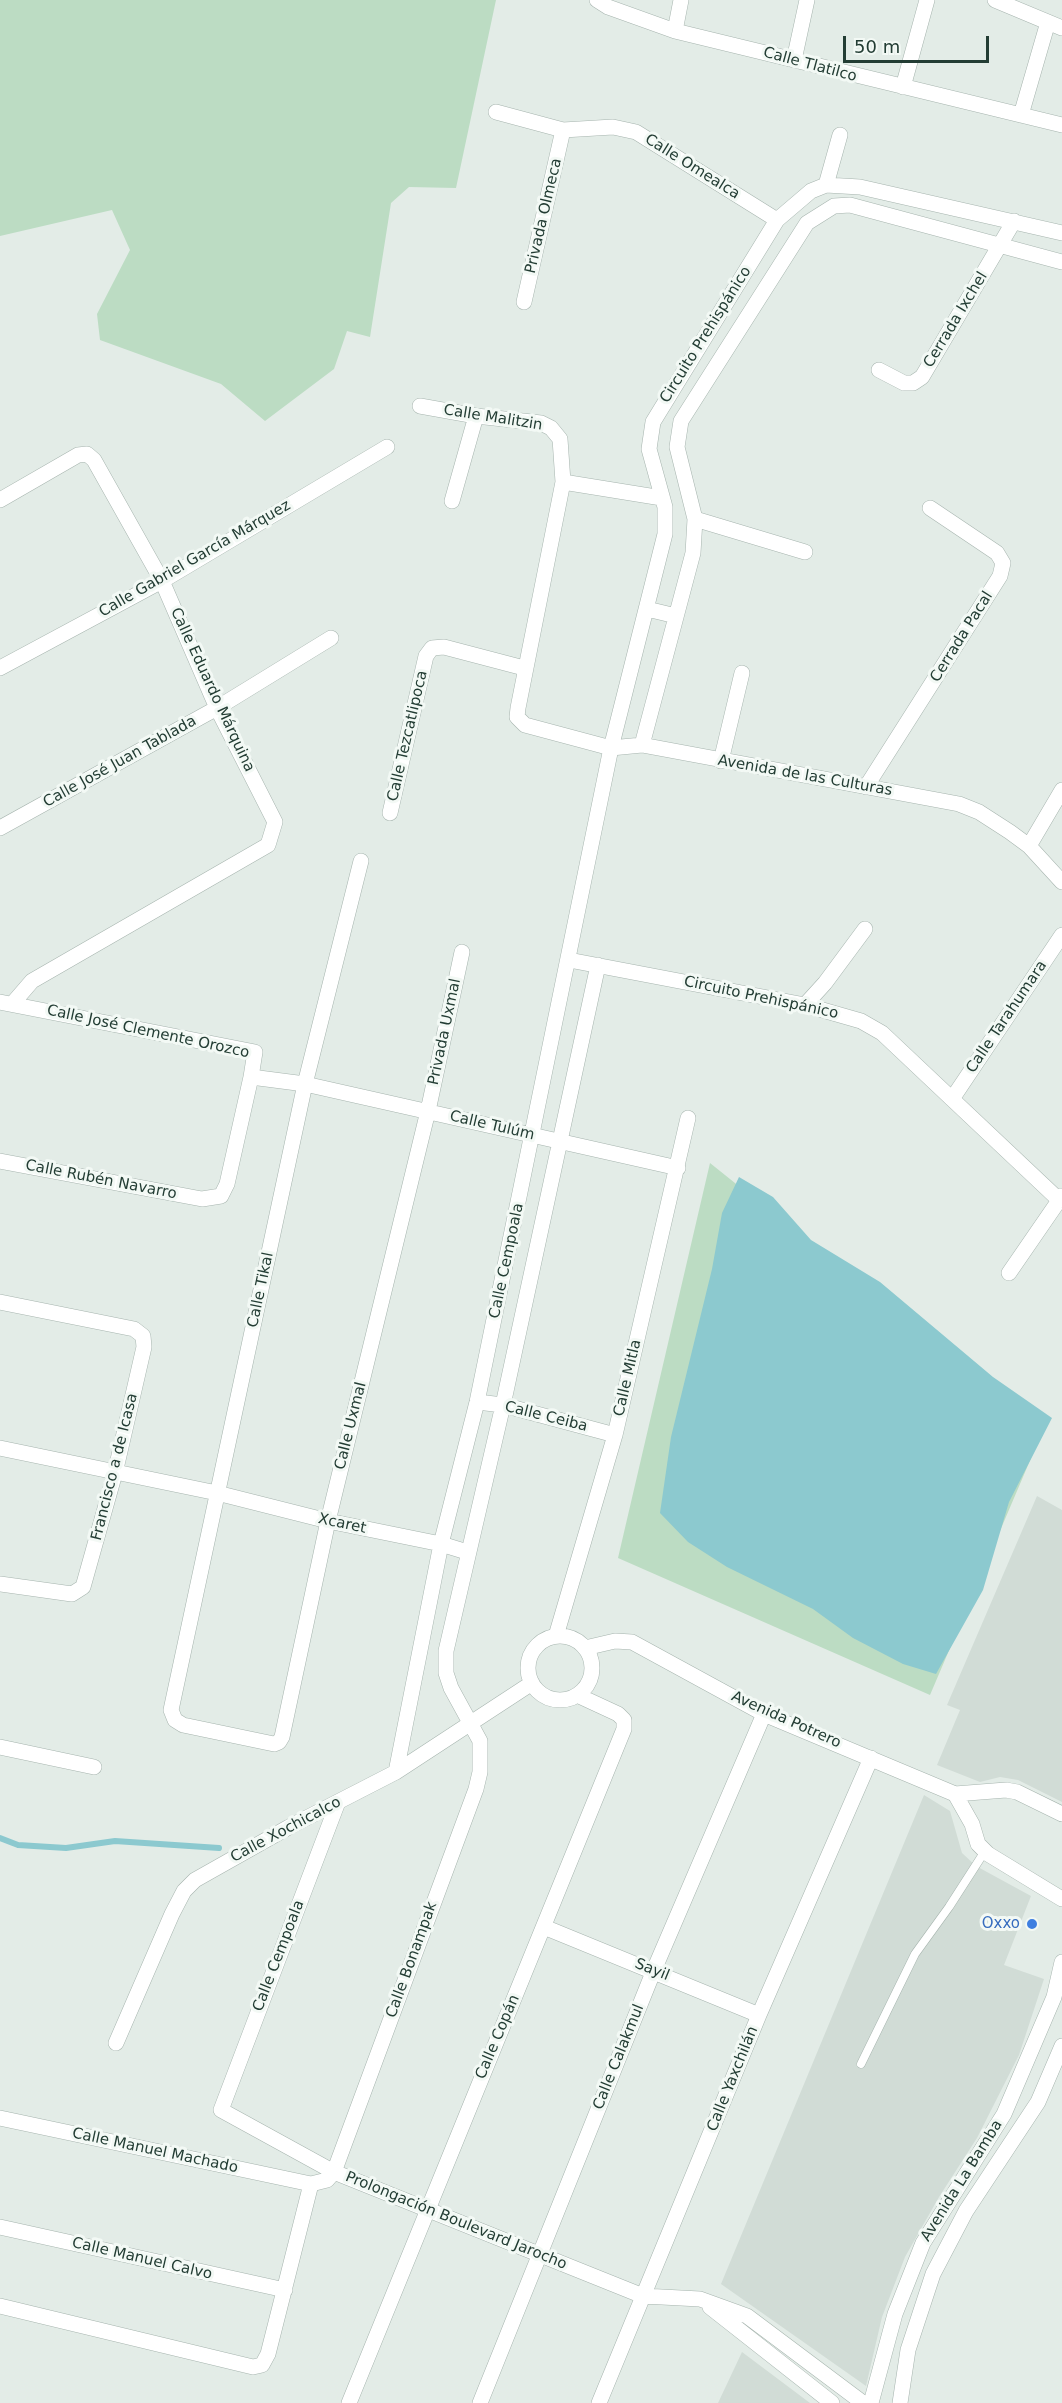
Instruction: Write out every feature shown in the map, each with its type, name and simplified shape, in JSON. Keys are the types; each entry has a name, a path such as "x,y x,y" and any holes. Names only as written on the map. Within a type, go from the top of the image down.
{"street":[{"name":"Calle Tlatilco","path":"597,0 608,7 675,31 1062,125"},
{"path":"675,31 681,0"},
{"path":"794,60 807,0"},
{"path":"903,87 927,0"},
{"path":"995,0 1055,25 1022,115"},
{"name":"Calle Omealca","path":"496,112 563,130 613,127 636,132 777,220"},
{"name":"Privada Olmeca","path":"524,302 563,130"},
{"path":"840,135 826,184 860,187 1062,233"},
{"name":"Circuito Prehispánico","path":"611,748 665,534 666,519 663,498 649,449 650,430 664,400 777,220 804,196 826,184"},
{"name":"Circuito Prehispánico","path":"642,745 693,553 695,519 677,447 681,421 807,223 834,206 850,206 1062,262"},
{"name":"Cerrada Ixchel","path":"879,370 904,383 913,382 922,377 1014,221"},
{"path":"708,331 731,343"},
{"name":"Calle Malitzin","path":"420,406 476,416 541,423 551,428 560,439 563,482"},
{"path":"452,501 476,416"},
{"name":"Calle Gabriel García Márquez","path":"0,668 162,581 387,447"},
{"name":"Calle Eduardo Márquina","path":"0,500 78,455 87,454 94,460 162,581 217,708 275,822 273,835 268,845 33,981 7,1002"},
{"path":"524,668 563,482 663,498"},
{"name":"Cerrada Pacal","path":"866,787 1000,576 1003,563 997,553 930,508"},
{"path":"695,519 805,552"},
{"path":"647,609 676,616"},
{"name":"Calle José Juan Tablada","path":"0,828 217,708 331,638"},
{"name":"Calle Tezcatlipoca","path":"390,813 426,656 432,648 444,648 524,668"},
{"name":"Avenida de las Culturas","path":"524,668 517,717 525,725 611,748 642,745 959,804 997,822 1029,846 1062,882"},
{"path":"720,761 742,673"},
{"name":"Calle Cempoala","path":"396,1772 441,1544 477,1402 611,748"},
{"path":"1029,846 1062,790"},
{"name":"Calle Tikal","path":"279,1742 274,1744 183,1725 175,1719 171,1710 305,1084 361,861"},
{"path":"805,1005 825,983 865,929"},
{"name":"Calle Tarahumara","path":"952,1099 1062,935"},
{"name":"Privada Uxmal","path":"428,1111 462,952"},
{"name":"Circuito Prehispánico","path":"569,960 805,1005 861,1021 876,1029 1060,1198"},
{"name":"Calle Cempoala","path":"470,1722 451,1688 446,1662 467,1552 503,1405 598,965"},
{"name":"Calle José Clemente Orozco","path":"7,1002 255,1052 252,1077 305,1084"},
{"name":"Calle Rubén Navarro","path":"0,1161 202,1199 221,1196 227,1184 252,1077"},
{"name":"Calle Tulúm","path":"305,1084 678,1168"},
{"name":"Calle Uxmal","path":"279,1742 328,1521 428,1111"},
{"name":"Calle Mitla","path":"556,1636 615,1435 688,1118"},
{"path":"1009,1273 1060,1198"},
{"name":"Francisco a de Icasa","path":"0,1302 134,1329 143,1336 144,1347 115,1473 85,1582 76,1594 0,1584"},
{"name":"Calle Ceiba","path":"477,1402 503,1405 615,1435"},
{"name":"Xcaret","path":"0,1448 217,1492 328,1521 441,1544 467,1552"},
{"path":"556,1636 575,1640 585,1648 592,1670 587,1684 577,1695 566,1700 549,1698 539,1692 532,1683 528,1671 532,1653 540,1643 556,1636"},
{"name":"Avenida Potrero","path":"585,1648 615,1641 632,1642 764,1714 955,1794 1017,1792 1062,1814"},
{"name":"Calle Xochicalco","path":"116,2043 184,1891 195,1880 396,1772 532,1683"},
{"name":"Calle Copán","path":"349,2403 425,2211 544,1927 625,1725 618,1714 577,1695"},
{"name":"Calle Calakmul","path":"480,2403 654,1970 764,1714"},
{"name":"Calle Bonampak","path":"334,2172 476,1789 481,1757 480,1741 470,1722"},
{"path":"0,1747 94,1767"},
{"name":"Calle Yaxchilán","path":"599,2403 759,2015 871,1758"},
{"path":"955,1794 972,1824 978,1844 985,1851 1062,1899"},
{"name":"Calle Cempoala","path":"221,2110 338,1802"},
{"name":"Sayil","path":"544,1927 654,1970 759,2015"},
{"name":"Avenida La Bamba","path":"871,2403 895,2314 923,2242 1004,2114 1051,2007 1062,1962"},
{"name":"Avenida La Bamba","path":"900,2403 908,2350 933,2274 966,2211 1038,2102 1062,2046"},
{"name":"Prolongación Boulevard Jarocho","path":"221,2110 334,2172 425,2211 541,2253 644,2296 700,2299 747,2316 863,2403"},
{"name":"Calle Manuel Machado","path":"0,2118 311,2184"},
{"path":"0,2306 253,2367 261,2365 268,2354 311,2184 327,2180 334,2172"},
{"name":"Calle Manuel Calvo","path":"0,2227 285,2290"},
{"path":"700,2299 831,2403"}],"lane":[{"path":"861,2064 915,1954 985,1851"}],"shaded area":[{"path":"1037,1496 1062,1510 1062,1802 1018,1780 1000,1777 980,1782 937,1765 960,1710 947,1705"},
{"path":"924,1795 950,1811 962,1853 976,1866 1031,1896 1004,1965 1044,1979 1019,2055 977,2138 939,2197 905,2257 882,2317 866,2386 721,2284"},
{"path":"742,2352 810,2403 718,2403"}],"green space":[{"path":"0,0 496,0 456,188 409,187 391,203 370,337 347,331 334,369 265,421 221,384 100,340 97,314 130,250 112,210 0,236"},
{"path":"710,1163 1043,1430 930,1695 618,1558"}],"water":[{"path":"739,1177 773,1197 811,1240 880,1282 993,1377 1052,1418 1009,1502 983,1590 936,1674 903,1664 853,1638 813,1609 727,1567 688,1542 660,1513 671,1437 712,1269 722,1213"}],"waterway":[{"path":"0,1838 18,1845 66,1848 115,1841 219,1848"}],"place":[{"name":"Oxxo","path":"1032,1924"}]}
